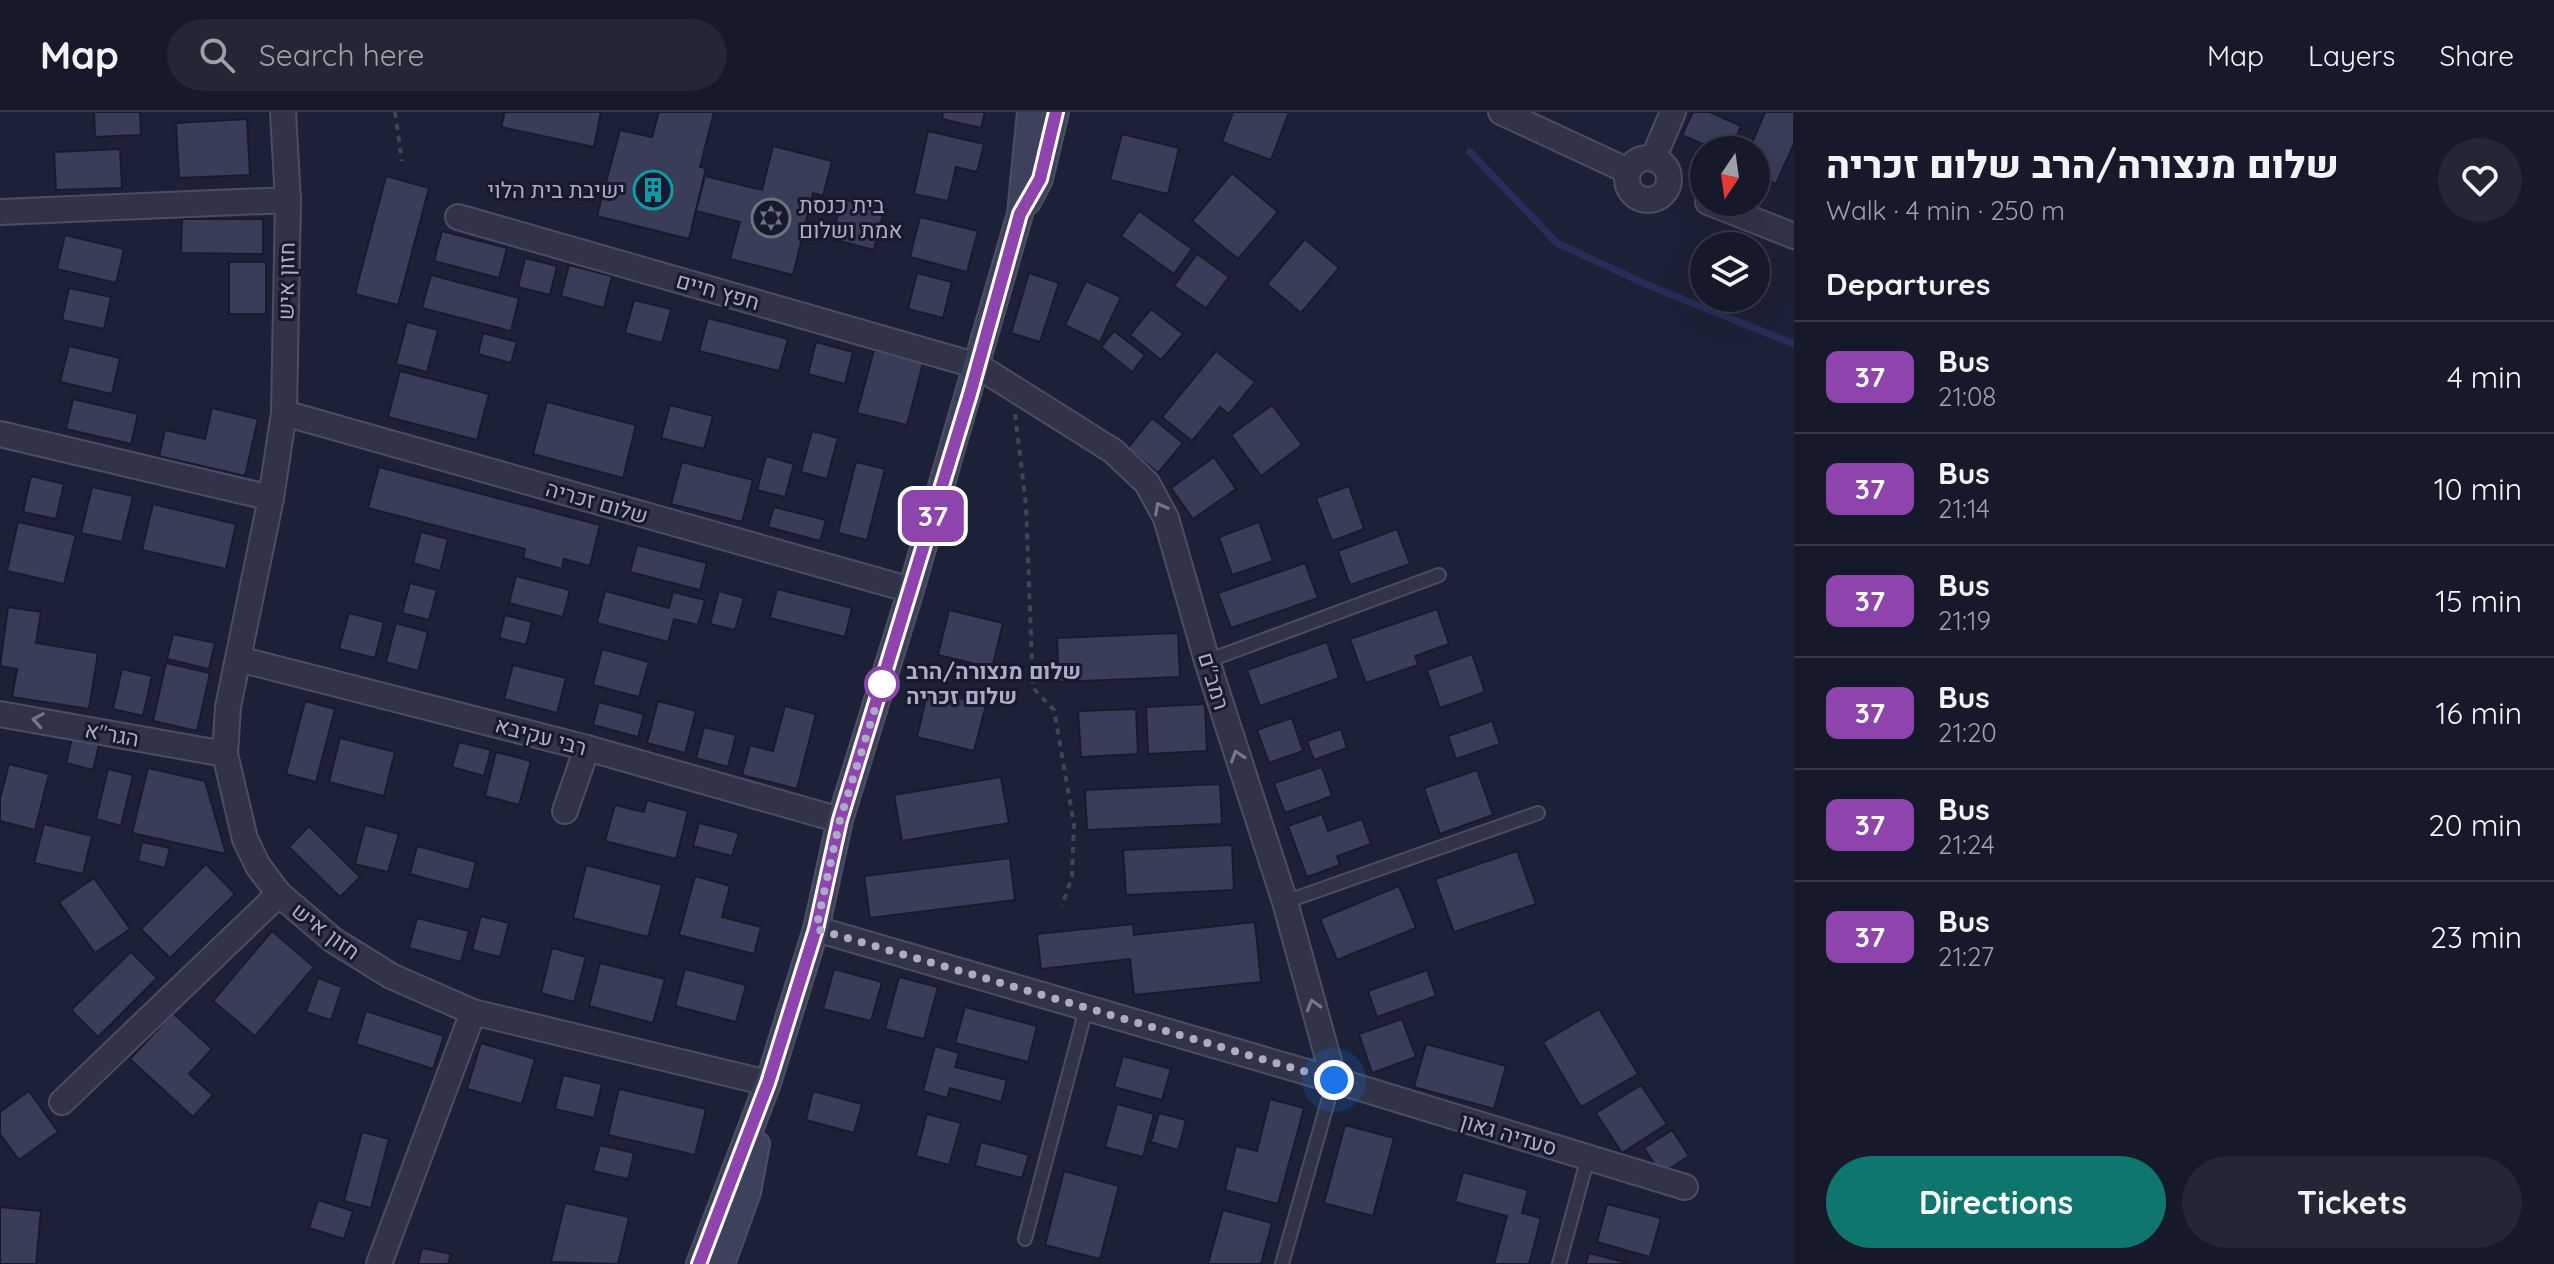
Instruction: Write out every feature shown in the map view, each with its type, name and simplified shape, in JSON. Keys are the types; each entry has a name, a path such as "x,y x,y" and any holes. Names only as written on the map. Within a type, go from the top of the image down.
{"street":[{"name":"חזון איש","path":"283,112 288,200 284,413 271,498 228,707 225,754 245,839 258,866 279,894 333,940 379,969 473,1012 768,1083"},
{"path":"699,1264 768,1083 816,929 840,820 978,366 1020,214 1030,112"},
{"path":"1020,214 1040,179 1056,112"},
{"path":"1501,112 1628,171"},
{"path":"1653,159 1673,112"},
{"path":"1653,159 1664,166 1667,186 1656,197 1642,199 1628,186 1628,171 1639,160 1653,159"},
{"path":"1667,186 1690,195"},
{"path":"0,212 288,200"},
{"path":"1744,216 1794,236"},
{"name":"חפץ חיים","path":"458,217 978,366"},
{"name":"רמב\"ם","path":"978,366 1113,451 1147,483 1166,518 1207,661 1285,902 1334,1080"},
{"name":"שלום זכריה","path":"284,413 911,590"},
{"path":"0,434 271,498"},
{"name":"רבי עקיבא","path":"239,659 587,748 840,820"},
{"name":"הגר\"א","path":"0,714 225,754"},
{"path":"565,811 587,748"},
{"path":"62,1102 279,894"},
{"name":"סעדיה גאון","path":"816,929 1334,1080 1685,1187"},
{"path":"379,1264 473,1012"},
{"path":"722,1264 748,1192 768,1083"}],"lane":[{"path":"1207,661 1439,575"},
{"path":"1285,902 1538,813"},
{"path":"1025,1239 1086,1009"},
{"path":"1282,1264 1334,1080"},
{"path":"1559,1264 1588,1157"}],"path":[{"path":"395,112 402,161"},
{"path":"1012,388 1026,505 1033,688 1054,710 1074,824 1072,876 1062,906"}],"building":[{"path":"94,112 140,112 141,135 95,137"},
{"path":"505,112 601,112 594,147 501,127"},
{"name":"ישיבת בית הלוי","path":"659,112 714,112 700,167 706,168 689,239 597,216 620,130 652,137"},
{"path":"943,112 985,112 981,128 942,119"},
{"path":"1233,112 1289,112 1271,160 1222,142"},
{"path":"1693,112 1710,112 1741,126 1737,136 1690,136 1690,139 1682,135"},
{"path":"1765,112 1794,112 1794,144 1776,184 1770,182 1770,136 1755,136"},
{"path":"247,119 250,175 179,178 176,123"},
{"path":"928,131 984,144 977,172 956,167 948,201 914,194"},
{"path":"1122,134 1179,148 1168,194 1110,180"},
{"name":"בית כנסת אמת ושלום","path":"773,146 832,161 823,196 813,193 793,275 730,259 740,222 696,211 705,176 762,190"},
{"path":"120,149 122,188 56,190 54,152"},
{"path":"1232,173 1278,212 1238,259 1192,221"},
{"path":"386,176 429,188 398,305 355,294"},
{"path":"842,199 884,210 874,250 832,239"},
{"path":"1139,211 1192,249 1174,274 1121,236"},
{"path":"920,217 978,231 967,272 910,257"},
{"path":"182,219 263,219 263,254 181,253"},
{"path":"442,231 507,248 499,278 434,261"},
{"path":"65,235 124,249 116,283 57,269"},
{"path":"1305,239 1339,268 1301,313 1267,284"},
{"path":"1197,254 1229,277 1206,308 1174,286"},
{"path":"525,258 557,266 550,295 518,287"},
{"path":"229,262 266,262 266,314 229,314"},
{"path":"569,265 612,276 604,308 561,296"},
{"path":"917,273 952,282 943,318 908,309"},
{"path":"1029,273 1059,283 1040,342 1011,333"},
{"path":"431,275 519,298 511,331 422,308"},
{"path":"1086,281 1121,297 1100,342 1065,325"},
{"path":"69,288 111,297 104,329 62,320"},
{"path":"634,300 671,309 662,343 625,333"},
{"path":"1151,309 1183,334 1161,360 1130,335"},
{"path":"708,318 788,339 779,371 699,351"},
{"path":"407,322 438,330 427,372 396,364"},
{"path":"1114,331 1145,355 1132,372 1101,347"},
{"path":"483,333 517,342 511,363 478,354"},
{"path":"816,342 853,352 845,384 808,374"},
{"path":"69,346 120,358 112,394 60,382"},
{"path":"874,350 923,363 907,425 857,413"},
{"path":"1216,351 1255,382 1229,414 1220,407 1192,441 1162,417"},
{"path":"400,371 489,394 477,440 388,417"},
{"path":"73,399 138,414 131,444 66,429"},
{"path":"547,402 636,425 623,478 533,454"},
{"path":"670,405 713,416 704,449 661,438"},
{"path":"1272,405 1302,445 1261,476 1231,435"},
{"path":"212,408 258,419 245,476 159,456 165,430 205,439"},
{"path":"1152,418 1183,443 1158,473 1128,448"},
{"path":"812,431 838,438 827,479 801,472"},
{"path":"766,456 794,464 785,497 757,490"},
{"path":"1214,457 1236,489 1193,519 1171,488"},
{"path":"682,462 753,480 742,522 671,504"},
{"path":"856,462 885,469 867,540 838,533"},
{"path":"379,467 600,525 590,566 564,559 562,569 523,558 525,549 368,508"},
{"path":"31,476 64,484 56,519 23,512"},
{"path":"1349,486 1364,529 1332,541 1316,498"},
{"path":"92,487 133,496 122,542 81,533"},
{"path":"153,504 236,524 226,569 142,550"},
{"path":"774,507 826,520 820,541 768,527"},
{"path":"18,522 76,535 64,584 7,571"},
{"path":"1259,522 1273,561 1232,575 1219,537"},
{"path":"1397,529 1410,564 1350,585 1338,551"},
{"path":"421,532 448,539 440,571 413,563"},
{"path":"637,545 707,563 700,590 630,572"},
{"path":"1305,563 1318,598 1231,628 1218,593"},
{"path":"516,576 570,590 563,617 509,603"},
{"path":"410,583 437,590 429,620 402,613"},
{"path":"777,589 852,608 845,637 770,618"},
{"path":"605,591 669,608 673,592 705,600 698,625 674,619 668,642 597,623"},
{"path":"719,591 744,598 735,630 710,624"},
{"path":"8,607 41,612 36,643 98,653 89,709 12,697 17,669 0,666"},
{"path":"1437,609 1449,644 1415,656 1418,665 1366,683 1350,639"},
{"path":"949,610 1003,623 992,668 938,655"},
{"path":"349,613 384,622 375,658 339,649"},
{"path":"505,615 532,622 526,645 499,638"},
{"path":"396,623 428,632 418,671 386,662"},
{"path":"1178,633 1180,677 1059,682 1057,638"},
{"path":"173,634 215,643 209,669 167,659"},
{"path":"1327,642 1339,678 1260,706 1247,670"},
{"path":"602,649 649,662 639,697 593,685"},
{"path":"1472,654 1485,692 1440,708 1427,670"},
{"path":"166,663 210,673 197,731 153,721"},
{"path":"513,665 566,678 557,713 504,699"},
{"path":"122,669 152,676 143,716 113,709"},
{"path":"928,690 986,705 974,751 917,737"},
{"path":"305,701 335,709 316,782 286,774"},
{"path":"658,701 696,711 685,753 647,743"},
{"path":"599,702 644,714 638,737 593,725"},
{"path":"1205,704 1207,751 1148,754 1146,707"},
{"path":"785,706 816,714 797,789 742,775 750,745 773,751"},
{"path":"1136,709 1138,754 1081,757 1078,711"},
{"path":"1292,718 1303,751 1269,763 1257,730"},
{"path":"1492,721 1500,744 1456,759 1448,736"},
{"path":"704,727 736,735 728,767 696,758"},
{"path":"1341,729 1347,748 1314,760 1307,741"},
{"path":"72,738 99,745 93,770 66,763"},
{"path":"340,738 395,752 384,796 329,782"},
{"path":"459,742 491,750 484,776 452,767"},
{"path":"496,752 531,761 519,805 485,796"},
{"path":"9,764 49,774 35,830 0,821 0,799"},
{"path":"1322,767 1332,796 1285,813 1274,783"},
{"path":"148,768 205,781 226,854 132,833"},
{"path":"108,769 133,775 121,826 96,819"},
{"path":"1477,770 1493,815 1440,834 1424,788"},
{"path":"1001,777 1009,823 902,841 894,795"},
{"path":"1220,784 1222,824 1087,830 1085,790"},
{"path":"647,800 688,811 676,859 605,841 615,805 644,812"},
{"path":"1322,814 1328,831 1362,819 1371,844 1337,856 1340,865 1307,877 1288,826"},
{"path":"699,823 739,833 732,856 693,846"},
{"path":"44,824 92,836 83,874 34,863"},
{"path":"365,825 399,834 388,872 355,864"},
{"path":"309,826 360,877 340,897 289,847"},
{"path":"142,842 170,848 165,868 138,861"},
{"path":"1232,845 1234,890 1126,895 1123,850"},
{"path":"417,846 476,862 469,890 410,874"},
{"path":"1517,851 1536,904 1454,932 1435,879"},
{"path":"1010,858 1015,900 870,918 864,876"},
{"path":"206,864 235,894 170,958 141,929"},
{"path":"586,865 662,885 648,937 573,918"},
{"path":"695,876 730,886 722,917 761,927 754,954 679,935"},
{"path":"94,878 130,929 95,953 59,902"},
{"path":"1399,886 1416,928 1337,960 1320,919"},
{"path":"481,916 509,923 500,957 472,950"},
{"path":"417,918 469,931 461,962 409,948"},
{"path":"1255,922 1261,982 1134,995 1130,959 1041,969 1037,934 1133,924 1134,935"},
{"path":"272,931 314,967 255,1036 213,1001"},
{"path":"552,948 586,957 574,1002 541,993"},
{"path":"131,952 157,978 98,1037 71,1010"},
{"path":"600,963 665,979 653,1023 589,1006"},
{"path":"685,969 746,985 736,1022 675,1006"},
{"path":"834,969 882,982 871,1021 823,1009"},
{"path":"1427,970 1436,996 1377,1017 1368,991"},
{"path":"899,977 938,987 924,1039 885,1029"},
{"path":"318,978 342,987 331,1020 306,1012"},
{"path":"965,1007 1037,1026 1028,1062 955,1043"},
{"path":"1599,1009 1638,1074 1581,1107 1543,1042"},
{"path":"366,1011 444,1036 433,1069 356,1044"},
{"path":"173,1013 212,1049 189,1074 213,1095 193,1117 130,1059"},
{"path":"1402,1019 1416,1057 1372,1073 1359,1034"},
{"path":"481,1043 535,1059 522,1104 467,1089"},
{"path":"1426,1044 1506,1066 1494,1109 1414,1087"},
{"path":"935,1046 959,1053 955,1067 1007,1080 1001,1102 950,1088 947,1098 923,1091"},
{"path":"1123,1056 1171,1069 1162,1100 1114,1087"},
{"path":"563,1075 602,1084 594,1118 555,1109"},
{"path":"1641,1085 1667,1124 1622,1153 1596,1113"},
{"path":"619,1089 706,1109 695,1155 608,1135"},
{"path":"29,1091 58,1132 19,1160 0,1134 0,1112"},
{"path":"813,1091 862,1104 854,1133 806,1120"},
{"path":"1270,1099 1304,1108 1278,1204 1225,1190 1236,1146 1257,1151"},
{"path":"1117,1104 1154,1114 1143,1157 1105,1147"},
{"path":"1159,1113 1186,1120 1178,1150 1151,1142"},
{"path":"927,1114 961,1123 949,1165 916,1156"},
{"path":"1345,1125 1394,1138 1373,1216 1324,1203"},
{"path":"1672,1130 1689,1156 1661,1174 1644,1148"},
{"path":"362,1132 389,1139 371,1208 344,1201"},
{"path":"981,1142 1029,1155 1022,1178 975,1166"},
{"path":"600,1145 634,1153 628,1179 593,1171"},
{"path":"1064,1171 1119,1186 1100,1259 1045,1245"},
{"path":"1463,1172 1528,1190 1522,1213 1541,1218 1529,1264 1494,1264 1507,1216 1455,1202"},
{"path":"318,1200 353,1211 344,1239 309,1228"},
{"path":"565,1203 629,1217 618,1264 551,1262"},
{"path":"1607,1204 1661,1218 1650,1257 1597,1242"},
{"path":"0,1207 41,1211 36,1264 0,1264"},
{"path":"1223,1210 1272,1223 1261,1264 1208,1264"},
{"path":"422,1248 451,1254 448,1264 418,1264"},
{"path":"1589,1253 1631,1264 1586,1264"}],"waterway":[{"path":"1470,152 1557,243 1650,286 1794,344"}],"bus line":[{"name":"37","path":"699,1264 768,1083 816,929 840,820 970,394 1020,214 1040,179 1056,112"}],"place":[{"name":"ישיבת בית הלוי","path":"653,190"},
{"name":"בית כנסת אמת ושלום","path":"771,218"},
{"name":"שלום מנצורה/הרב שלום זכריה","path":"882,684"}],"route":[{"path":"882,684 885,677 840,820 816,929 1334,1080"}]}
